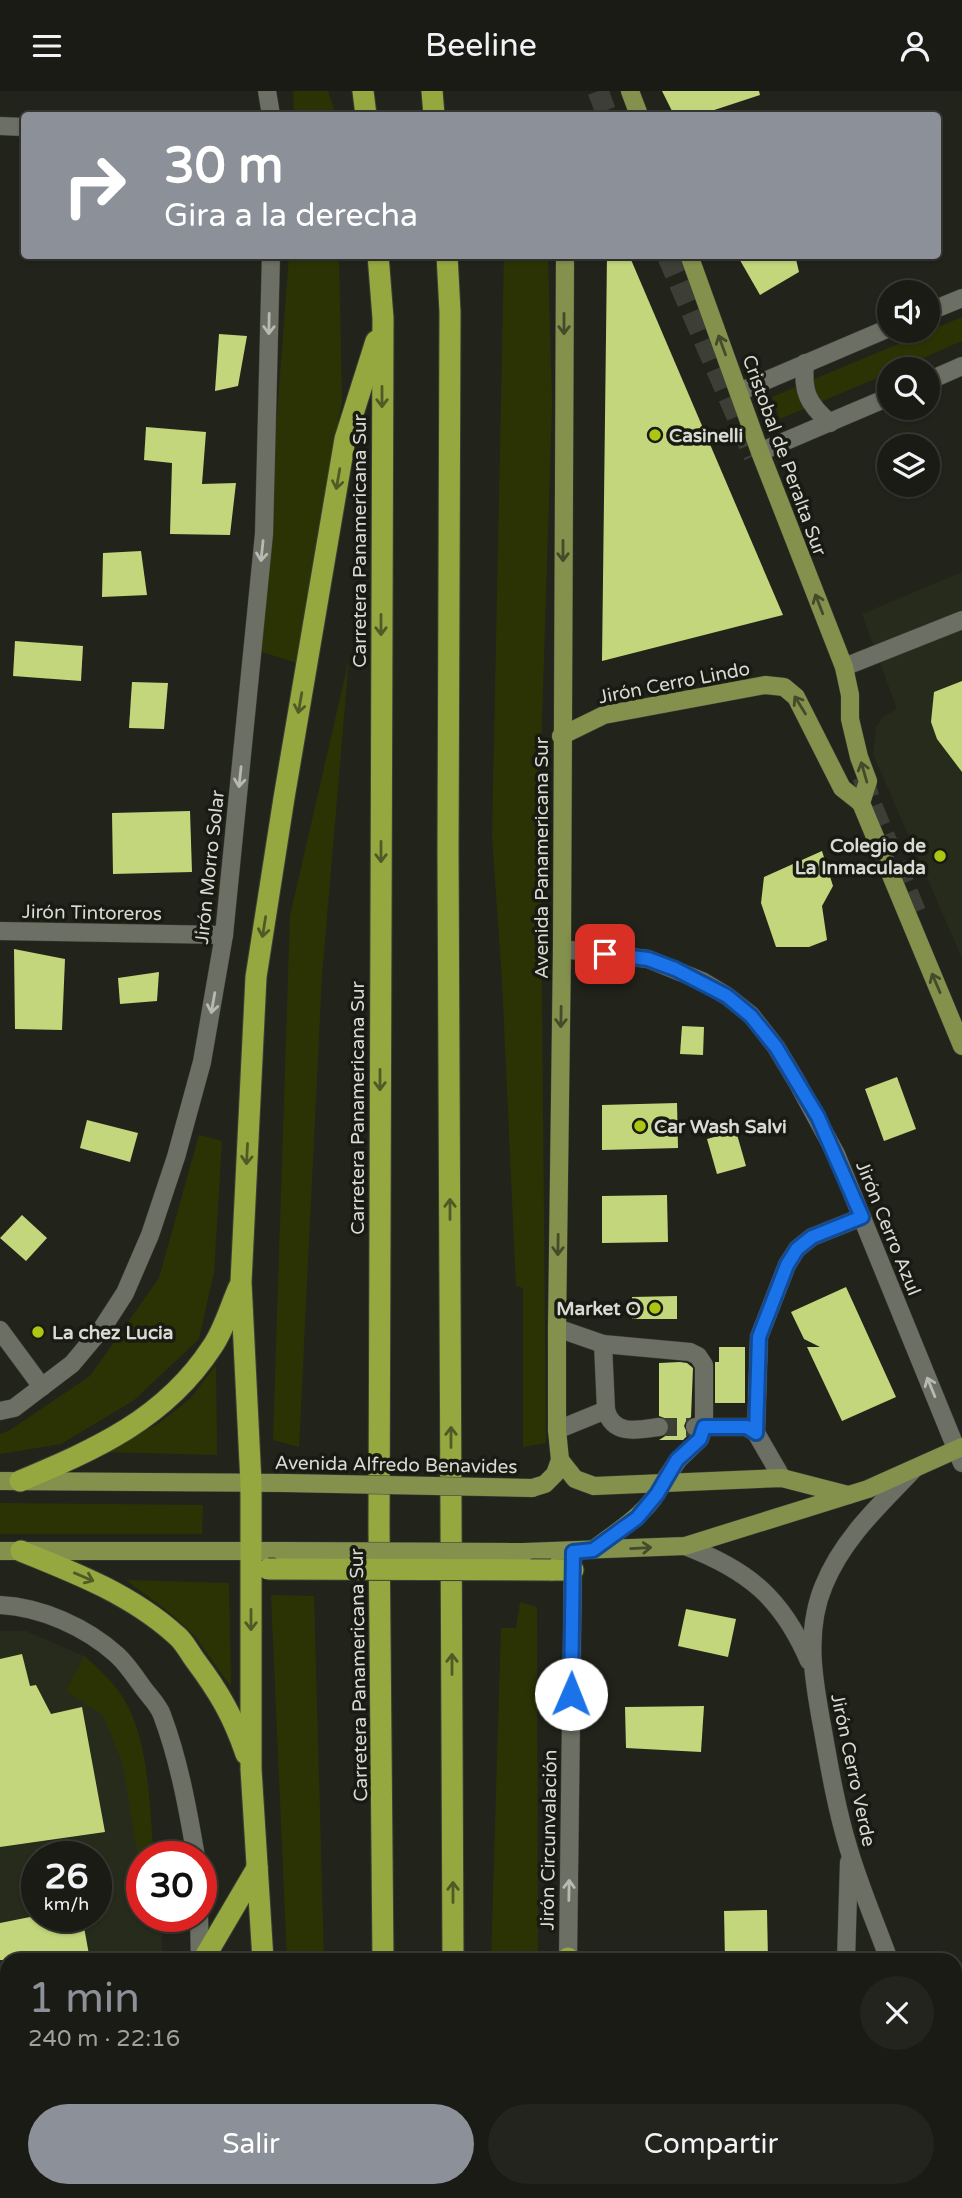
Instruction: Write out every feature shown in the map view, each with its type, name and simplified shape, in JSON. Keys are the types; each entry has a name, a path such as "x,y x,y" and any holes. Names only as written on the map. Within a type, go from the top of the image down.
{"highway":[{"path":"356,91 365,112"},
{"path":"363,91 366,112"},
{"path":"432,91 434,112"},
{"name":"Carretera Panamericana Sur","path":"378,259 383,319 379,1528 383,1953"},
{"path":"447,259 450,312 448,865 453,1953"},
{"path":"263,1953 251,1769 256,1563 241,1282 257,977 286,784 345,439 383,319"},
{"path":"10,1481 74,1458 130,1429 176,1393 213,1346 241,1282"},
{"path":"10,1551 92,1580 133,1603 177,1636 209,1678 233,1718 251,1769"},
{"path":"256,1563 551,1570 573,1561"},
{"path":"206,1953 257,1868"}],"main road":[{"path":"630,91 638,112"},
{"name":"Avenida Panamericana Sur","path":"560,1460 557,1430 557,1328 562,949 565,259"},
{"name":"Cristobal de Peralta Sur","path":"690,259 760,453 844,667 850,695 850,719 868,781 861,803"},
{"name":"Jirón Cerro Lindo","path":"561,736 604,715 765,685 784,687 796,697 842,788 861,803"},
{"path":"861,803 962,1046"},
{"path":"593,1550 685,1546 868,1489 914,1469 960,1454"},
{"path":"560,1460 575,1479 594,1486 782,1478 848,1495"},
{"name":"Avenida Alfredo Benavides","path":"10,1481 532,1487 545,1484 555,1474 560,1460"},
{"path":"10,1551 256,1563 281,1551 525,1552 573,1561 637,1518 662,1484"}],"street":[{"path":"267,91 270,112"},
{"path":"0,126 21,127"},
{"name":"Jirón Morro Solar","path":"0,1412 13,1408 72,1364 103,1327 125,1293 150,1235 176,1157 202,1062 224,935 264,534 271,259"},
{"path":"940,307 962,298"},
{"path":"739,392 877,333"},
{"path":"805,363 803,380 808,397 818,413 830,422"},
{"path":"940,376 962,366"},
{"path":"760,453 877,402"},
{"path":"844,667 962,620"},
{"name":"Jirón Tintoreros","path":"0,931 224,935"},
{"name":"Jirón Cerro Azul","path":"562,949 648,959 702,981 727,996 751,1016 776,1047 818,1117 960,1454"},
{"path":"756,1433 759,1337 787,1265 797,1249 812,1237 862,1217"},
{"path":"557,1328 603,1344 690,1352 698,1356 704,1366 698,1427 700,1439 677,1460 662,1484"},
{"path":"0,1330 42,1387"},
{"path":"603,1344 608,1418 616,1426 629,1432 659,1427"},
{"path":"557,1430 606,1410"},
{"path":"698,1427 747,1427 756,1433 782,1478"},
{"name":"Jirón Cerro Verde","path":"886,1953 849,1852 835,1797 812,1667 813,1629 822,1587 839,1553 859,1527 914,1469"},
{"name":"Jirón Cerro Verde","path":"685,1546 719,1559 750,1579 776,1604 797,1634 812,1667"},
{"name":"Jirón Circunvalación","path":"568,1953 573,1561"},
{"path":"0,1605 21,1606 47,1614 89,1635 117,1655 161,1712 174,1756 193,1841"},
{"path":"846,1953 849,1852"},
{"path":"200,1932 202,1953"}],"shaded area":[{"name":"Colegio de La Inmaculada","path":"962,572 962,958 873,754 876,727 884,716 897,709 862,614"},
{"path":"0,1631 26,1631 84,1656 101,1671 123,1697 137,1730 145,1770 152,1841 126,1841 126,1932 161,1932 163,1953 0,1953"}],"green space":[{"path":"293,91 328,91 335,112 294,112"},
{"path":"289,259 339,259 342,402 297,663 259,651"},
{"path":"504,259 548,259 552,404 540,783 546,1443 523,1447 523,1288 516,1286 502,980 492,837"},
{"path":"962,317 962,341 925,357 877,357 877,378 780,419 772,397 900,343 940,343 940,326"},
{"path":"349,659 322,975 299,1447 273,1440 290,916"},
{"path":"199,1135 222,1141 214,1272 199,1339 133,1401 61,1444 0,1454 0,1434 90,1376 159,1278"},
{"path":"216,1365 217,1455 104,1452 158,1424 191,1398"},
{"path":"0,1503 203,1505 202,1534 0,1534"},
{"path":"126,1580 229,1583 231,1687 195,1636 169,1612"},
{"path":"271,1595 314,1596 324,1953 287,1953"},
{"path":"520,1602 537,1607 538,1953 491,1953 501,1628 516,1628"},
{"path":"84,1656 122,1696 138,1732 143,1753 153,1841 135,1841 123,1765 103,1715 66,1691"}],"building":[{"path":"662,91 759,91 760,95 708,112 672,112"},
{"name":"Casinelli","path":"607,259 631,259 783,615 602,661"},
{"path":"739,259 796,259 799,272 760,295"},
{"path":"219,334 247,336 238,386 215,391"},
{"path":"146,427 206,432 202,484 236,483 230,535 170,534 172,463 144,460"},
{"path":"141,551 147,595 102,597 103,553"},
{"path":"15,641 83,646 81,681 13,676"},
{"path":"962,681 962,772 937,739 931,722 934,692"},
{"path":"132,682 168,683 164,729 129,728"},
{"path":"190,811 192,872 113,874 112,813"},
{"path":"822,851 833,886 822,906 827,940 809,947 776,947 761,903 764,877"},
{"path":"14,949 65,959 62,1030 15,1029"},
{"path":"159,972 157,1001 120,1004 118,978"},
{"path":"682,1026 704,1027 703,1055 680,1054"},
{"path":"897,1077 916,1129 884,1141 865,1089"},
{"name":"Car Wash Salvi","path":"677,1103 678,1148 602,1150 602,1105"},
{"path":"87,1120 138,1133 130,1162 80,1148"},
{"path":"736,1131 746,1166 717,1174 707,1139"},
{"path":"667,1195 668,1242 602,1243 602,1196"},
{"path":"22,1215 47,1238 26,1261 0,1238"},
{"path":"846,1287 896,1397 842,1421 807,1347 820,1347 804,1339 791,1312"},
{"name":"Market O","path":"677,1296 677,1319 632,1319 632,1297"},
{"path":"719,1347 745,1347 745,1403 715,1403 715,1362 719,1362"},
{"path":"680,1362 693,1368 691,1417 684,1426 688,1435 683,1440 659,1440 667,1435 670,1426 667,1419 659,1416 659,1363"},
{"path":"686,1609 736,1619 728,1657 678,1646"},
{"path":"22,1654 30,1686 36,1685 51,1714 82,1707 105,1832 42,1841 21,1841 21,1844 0,1847 0,1659"},
{"path":"704,1706 701,1752 626,1748 625,1707"},
{"path":"767,1910 768,1953 725,1953 724,1911"},
{"path":"21,1919 21,1932 85,1932 89,1953 0,1953 0,1923"}],"tunnel":[{"path":"598,91 606,112"},
{"path":"669,259 754,456"},
{"path":"863,777 870,801 916,913"},
{"path":"659,1427 691,1427"}],"place":[{"name":"Casinelli","path":"655,435"},
{"name":"Colegio de La Inmaculada","path":"940,856"},
{"name":"Car Wash Salvi","path":"640,1126"},
{"name":"Market O","path":"655,1308"},
{"name":"La chez Lucia","path":"38,1332"}],"route":[{"path":"571,1694 573,1552 593,1550 637,1518 657,1494 677,1460 700,1439 704,1427 747,1427 756,1433 759,1337 787,1265 797,1249 812,1237 862,1217 818,1117 776,1047 751,1016 727,996 675,969 648,959 605,954"}]}
